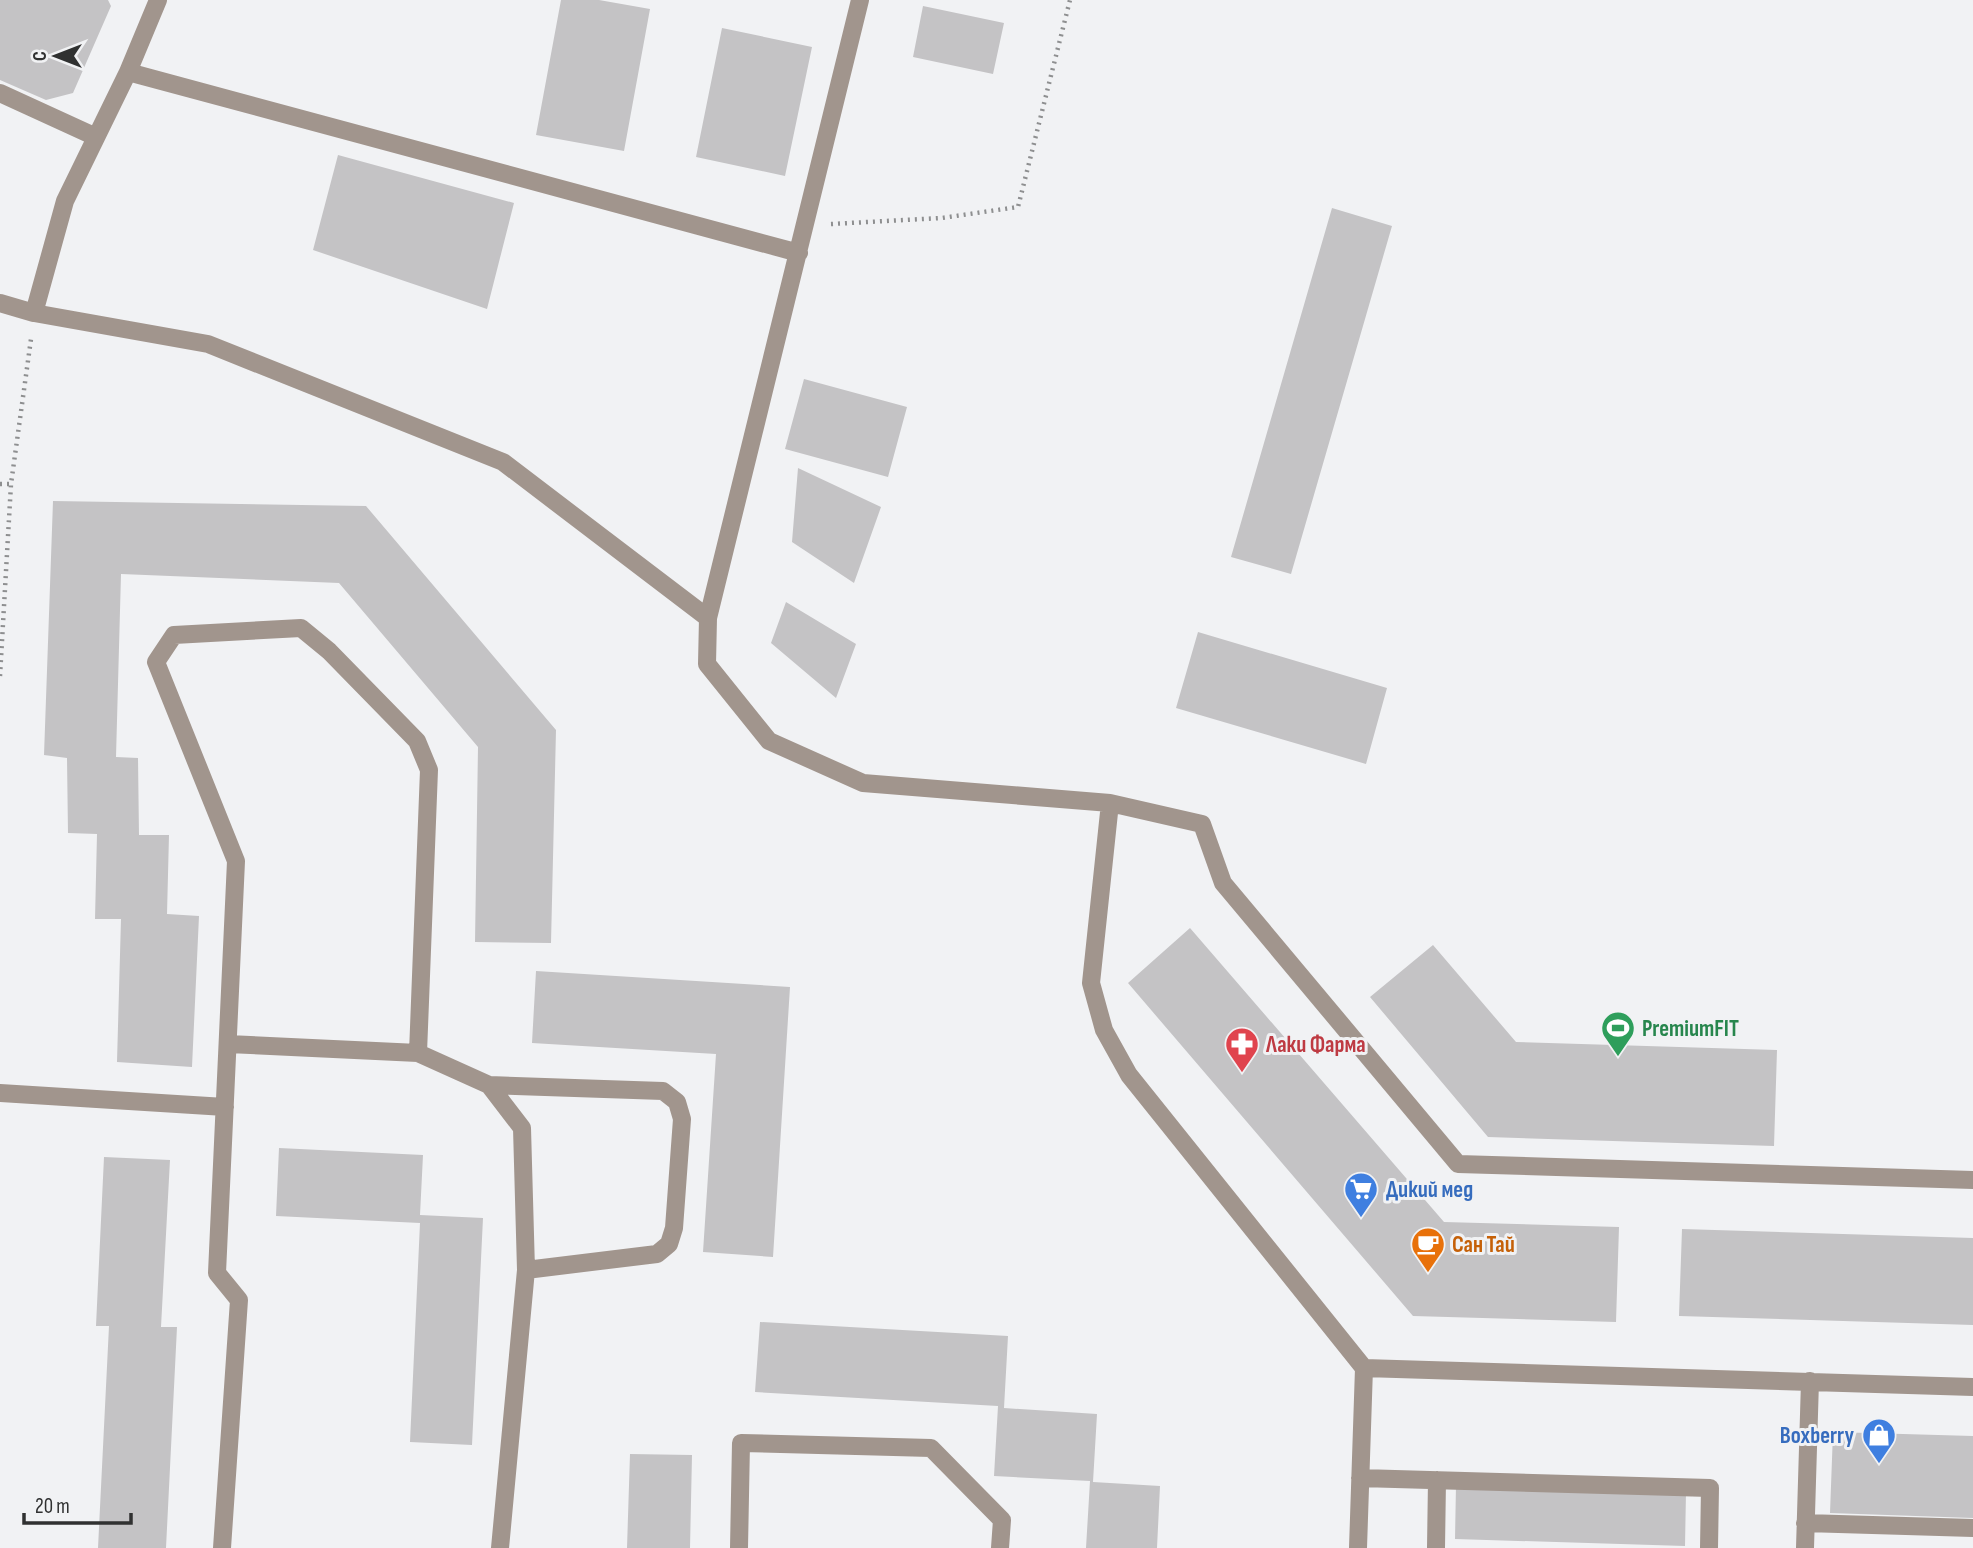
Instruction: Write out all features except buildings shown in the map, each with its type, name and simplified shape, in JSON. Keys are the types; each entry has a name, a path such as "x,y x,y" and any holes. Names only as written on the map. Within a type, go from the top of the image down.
{"lane":[{"path":"34,313 65,201 128,72 158,0"},
{"path":"860,0 708,618 707,664 769,741 863,783 1110,803 1202,824 1223,883 1458,1164 1973,1180"},
{"path":"128,72 799,253"},
{"path":"0,93 96,137"},
{"path":"0,303 34,313 208,344 503,462 708,618"},
{"path":"222,1548 239,1300 217,1273 236,861 156,662 174,635 302,628 329,651 417,741 429,771 418,1054"},
{"path":"1110,803 1091,984 1104,1030 1129,1076 1364,1368 1358,1548"},
{"path":"228,1044 418,1054 489,1085 663,1091 677,1102 682,1119 674,1228 669,1244 657,1254 526,1270"},
{"path":"489,1085 522,1128 526,1270 500,1548"},
{"path":"0,1093 225,1107"},
{"path":"1364,1368 1973,1387"},
{"path":"1805,1548 1810,1381"},
{"path":"739,1548 741,1443 930,1448 1002,1520 1000,1548"},
{"path":"1360,1478 1710,1488 1709,1548"},
{"path":"1436,1548 1437,1480"},
{"path":"1805,1523 1973,1528"}],"path":[{"path":"799,253 827,224 942,218 1018,207 1070,0"},
{"path":"0,676 11,484 34,313"},
{"path":"0,484 11,484"}],"place":[{"name":"PremiumFIT","path":"1618,1058"},
{"name":"Лаки Фарма","path":"1242,1074"},
{"name":"Дикий мед","path":"1361,1219"},
{"name":"Сан Тай","path":"1428,1274"},
{"name":"Boxberry","path":"1879,1465"}]}
